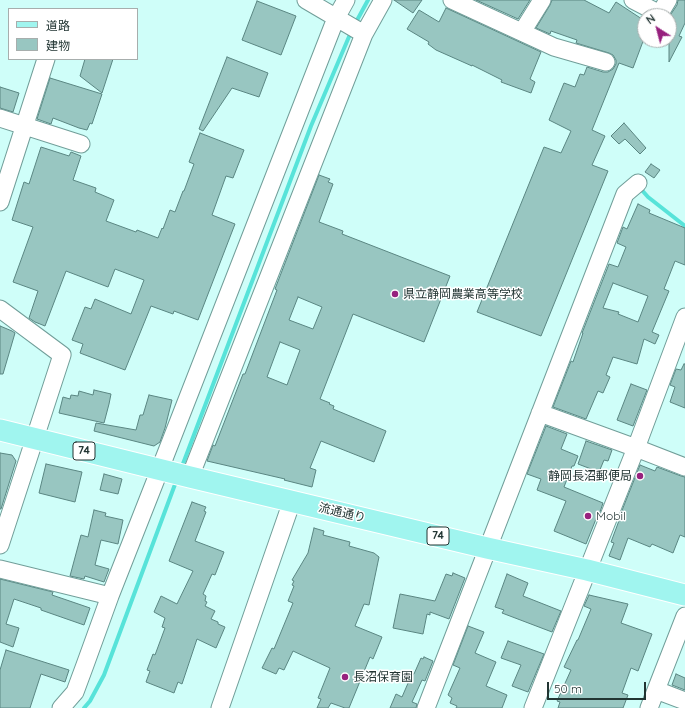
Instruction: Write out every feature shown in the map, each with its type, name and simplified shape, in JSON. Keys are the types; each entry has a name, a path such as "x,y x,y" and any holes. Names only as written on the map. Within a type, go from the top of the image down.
{"main road":[{"name":"流通通り","path":"0,430 487,548 588,570 685,595"}],"street":[{"path":"306,0 364,34"},
{"path":"62,708 75,692 110,596 164,470 336,18 346,0"},
{"path":"190,477 364,34 383,0"},
{"path":"452,0 554,47 606,62"},
{"path":"522,32 542,0"},
{"path":"633,0 656,12 662,10 668,0"},
{"path":"0,202 46,60"},
{"path":"0,118 81,144"},
{"path":"426,708 625,194 638,183"},
{"path":"0,309 62,355 0,545"},
{"path":"533,708 636,448 685,317"},
{"path":"540,413 685,467"},
{"path":"220,708 292,501"},
{"path":"0,569 110,596"},
{"path":"649,708 685,616"},
{"path":"656,690 685,701"}],"building":[{"path":"394,0 422,0 413,13"},
{"path":"476,0 530,0 518,19"},
{"path":"552,0 584,0 609,13 616,2 637,16 637,48 640,48 633,68 619,63 592,130 605,136 592,165 608,171 541,336 477,312 544,147 561,153 571,131 549,120 564,83 575,87 580,74 584,75 587,67 608,72 613,69 616,64 616,60 613,55 609,53 576,43 577,40 551,31 550,34 536,28"},
{"path":"678,0 685,0 685,23 679,36 682,37 677,47 677,8 675,8"},
{"path":"257,1 296,16 281,55 242,40"},
{"path":"446,8 541,52 530,79 535,82 531,93 501,82 502,80 472,65 436,50 428,44 429,42 407,29 419,10 439,22"},
{"path":"669,48 676,48 669,62"},
{"path":"227,57 268,73 259,97 232,88 203,131 199,129"},
{"path":"85,60 113,60 102,93 80,76"},
{"path":"50,78 102,94 92,124 90,123 87,130 53,118 51,124 37,119"},
{"path":"0,87 19,93 13,112 0,108"},
{"path":"624,123 646,148 640,154 625,139 619,144 611,136"},
{"path":"200,133 244,150 233,178 226,176 212,215 235,224 198,320 174,311 173,314 151,306 125,370 80,353 83,344 72,340 85,307 91,309 95,299 131,314 144,280 115,269 108,287 66,271 45,326 29,318 38,291 13,282 33,227 12,220 24,182 29,184 41,147 69,156 71,152 81,156 73,180 96,188 95,192 114,200 106,221 158,238 170,210 175,212 184,191 194,164 189,162"},
{"path":"651,164 660,170 654,178 645,172"},
{"path":"319,175 330,179 328,182 333,184 319,222 343,231 342,234 450,276 424,342 353,314 320,399 334,406 333,409 386,431 374,462 321,441 310,468 316,470 312,487 284,480 285,479 207,461 213,445 215,446 243,374 245,374 277,290 275,289","holes":["298,297 322,307 313,329 289,320","280,342 300,350 287,385 267,377"]},
{"path":"638,204 650,210 649,213 685,228 685,265 675,261 664,289 669,291 652,332 659,335 655,344 644,339 637,364 613,357 606,375 610,377 603,393 598,391 586,419 553,407 571,361 573,362 582,333 609,264 618,267 626,247 617,243 623,227 627,229","holes":["613,283 648,296 638,322 618,314 619,312 603,308"]},
{"path":"0,326 15,333 3,374 0,374"},
{"path":"684,364 685,408 670,402 675,387 670,385 676,369 681,370"},
{"path":"631,384 647,390 633,426 617,420"},
{"path":"94,390 111,394 104,423 59,413 63,397 70,399 71,395 78,396 79,391 93,395"},
{"path":"149,395 172,400 160,442 154,446 94,431 96,423 136,430 140,415 143,415"},
{"path":"546,426 567,434 561,449 578,456 574,466 572,466 564,487 603,503 586,544 554,531 566,501 537,490 541,479 527,474"},
{"path":"586,441 612,450 608,461 604,460 599,472 578,464"},
{"path":"0,453 12,455 16,461 1,509 0,509"},
{"path":"46,464 82,472 75,502 39,493"},
{"path":"640,465 655,471 657,467 685,477 685,537 680,535 673,553 652,544 650,547 628,538 620,560 609,556 614,543 611,542"},
{"path":"104,474 122,479 118,494 100,490"},
{"path":"192,502 206,507 204,511 206,512 195,541 224,552 215,575 212,574 203,594 206,596 205,601 207,602 205,606 215,611 211,619 225,627 216,648 197,639 182,684 178,682 174,693 146,682 150,671 147,670 153,654 155,655 165,628 162,627 165,618 154,612 161,596 177,604 193,571 169,561"},
{"path":"94,510 106,513 105,516 123,520 118,544 101,540 95,565 109,569 104,582 85,576 84,579 70,576 81,535 88,537"},
{"path":"314,528 324,531 323,535 350,542 349,546 374,553 379,557 369,605 364,604 355,626 382,637 373,659 370,657 349,708 331,703 328,708 317,708 321,699 318,698 330,668 293,651 284,670 279,668 276,674 262,668 272,648 274,649 293,603 288,601 294,586 292,585 294,581 292,580 308,553"},
{"path":"453,573 465,578 449,619 430,612 430,615 427,614 423,634 393,628 400,594 435,601 446,574 452,576"},
{"path":"507,574 528,583 523,596 561,611 552,632 502,613 504,610 495,607"},
{"path":"0,579 53,592 52,595 90,608 84,625 14,599 6,624 19,628 13,647 0,642"},
{"path":"589,595 628,604 621,623 652,634 638,671 631,668 622,693 628,695 623,708 558,708 560,702 557,701 571,670 564,667 578,640 591,609 584,606"},
{"path":"468,626 484,632 475,653 496,662 486,686 507,695 502,708 456,708 457,706 450,703 452,698 448,695 460,668 453,665"},
{"path":"508,641 544,654 528,692 512,686 521,665 501,658"},
{"path":"6,650 69,670 65,682 41,674 30,708 0,708 0,670"},
{"path":"424,657 433,661 425,681 422,680 412,702 417,704 416,708 390,708 396,694 402,697 412,674 414,674 421,658 423,659"},
{"path":"676,674 685,678 685,690 672,685"}],"waterway":[{"path":"355,24 368,0"},
{"path":"181,469 311,126 351,32"},
{"path":"640,188 648,197 685,226"},
{"path":"84,708 90,701 104,675 177,479"}],"place":[{"name":"県立静岡農業高等学校","path":"395,294"},
{"name":"静岡長沼郵便局","path":"640,476"},
{"name":"Mobil","path":"588,516"},
{"name":"長沼保育園","path":"345,677"}]}
